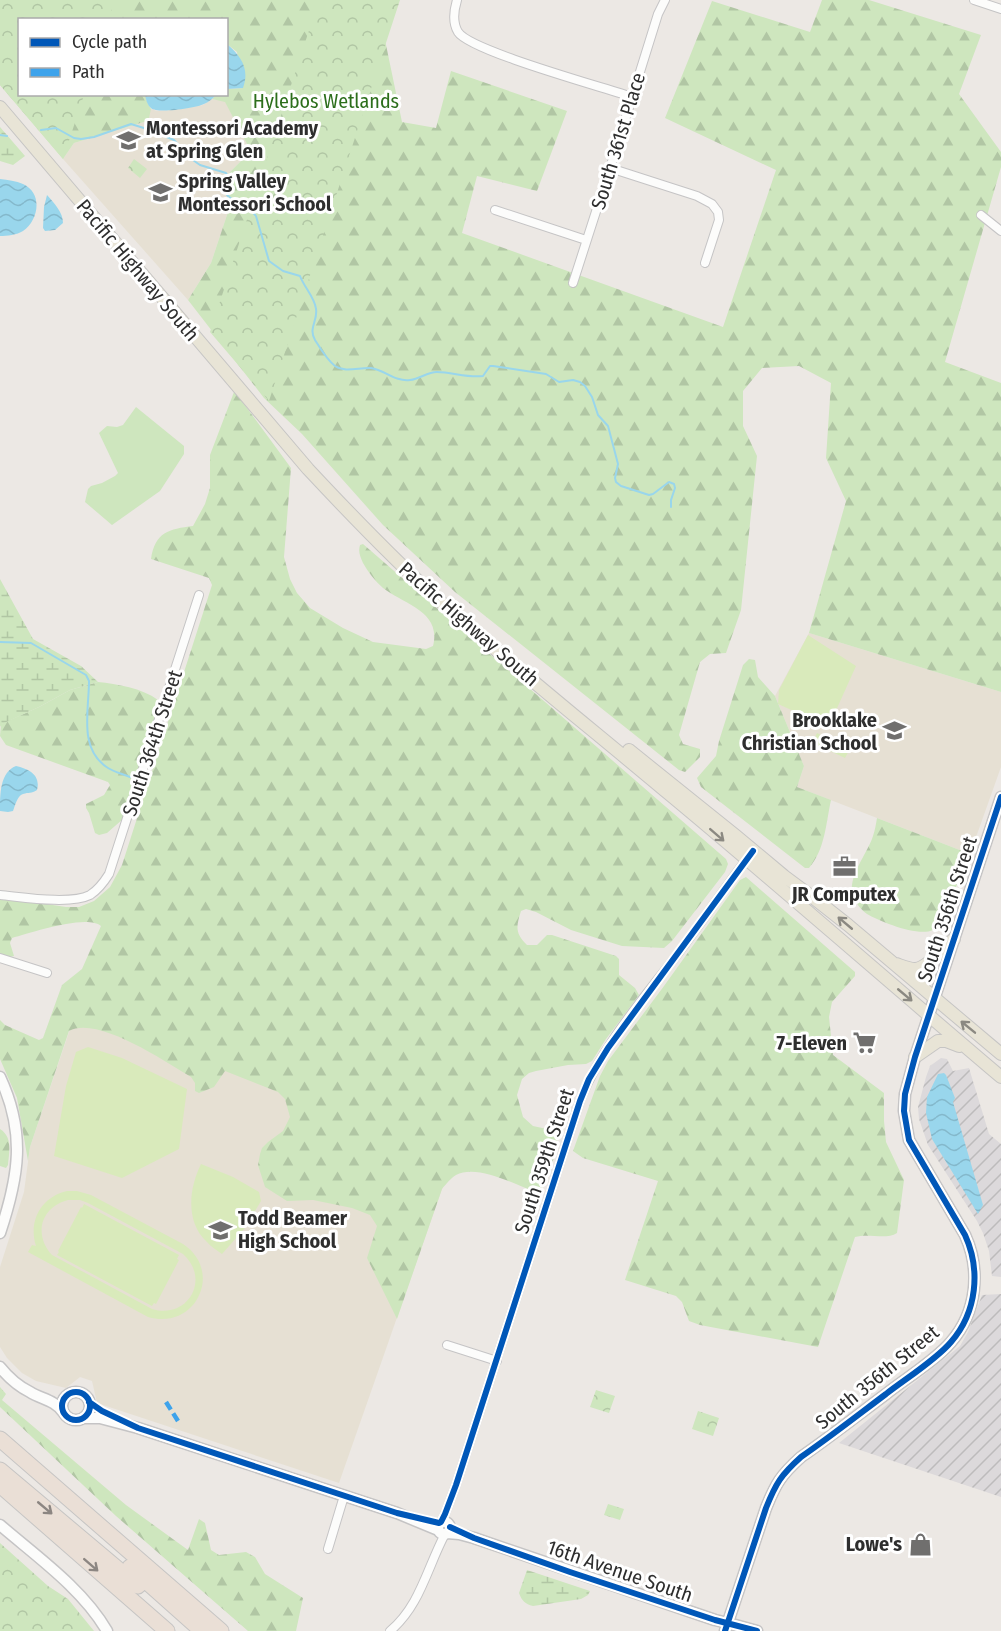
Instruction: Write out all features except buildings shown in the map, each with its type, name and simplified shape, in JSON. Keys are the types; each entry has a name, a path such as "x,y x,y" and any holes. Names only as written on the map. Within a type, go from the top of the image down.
{"highway":[{"path":"1,1442 202,1631"},
{"path":"1,1442 221,1631"},
{"path":"0,1470 190,1631"},
{"path":"0,1485 167,1631"},
{"path":"0,1491 57,1535"}],"main road":[{"name":"Pacific Highway South","path":"0,96 303,452 388,543 488,633 736,836 749,855 815,898 1001,1054"},
{"name":"Pacific Highway South","path":"0,107 267,423 353,517 402,566 484,640 749,855 1001,1077"},
{"path":"890,961 914,969 920,968 954,939"},
{"path":"915,1057 943,1040 970,1051"}],"street":[{"path":"457,0 454,14 456,30 472,43 512,59 632,97"},
{"name":"South 361st Place","path":"573,283 658,14 665,0"},
{"path":"974,0 1001,9"},
{"path":"610,168 697,196 712,204 718,212 718,220 705,262"},
{"path":"495,210 586,240"},
{"path":"981,215 1001,231"},
{"name":"South 364th Street","path":"0,895 66,899 90,895 109,874 199,595"},
{"name":"South 356th Street","path":"727,1627 766,1508 774,1488 784,1473 801,1457 950,1344 962,1326 971,1303 975,1275 971,1248 909,1140 904,1111 905,1094 915,1057 1001,797"},
{"name":"South 359th Street","path":"390,1631 408,1612 435,1558 456,1485 570,1131 589,1079 608,1047 749,855"},
{"path":"0,958 47,973"},
{"path":"0,1077 8,1094 18,1141 18,1155 14,1187 0,1233"},
{"path":"447,1345 497,1360"},
{"path":"0,1367 8,1377 19,1385 32,1394 53,1403 72,1420 83,1418 89,1412 89,1402 82,1394 73,1392 63,1395 49,1394 19,1385"},
{"path":"63,1412 62,1402 68,1394"},
{"name":"16th Avenue South","path":"89,1402 102,1411 138,1428"},
{"name":"16th Avenue South","path":"83,1418 100,1418 138,1428 474,1538 703,1616 727,1627 757,1631"},
{"path":"328,1549 344,1496"},
{"path":"0,1525 75,1590 93,1610 107,1631"}],"shaded area":[{"name":"Spring Valley Montessori School","path":"212,99 225,101 247,144 247,152 226,176 225,186 229,209 211,263 188,300 63,159 74,143 144,122 151,109 173,110 203,105"},
{"name":"Brooklake Christian School","path":"809,633 1001,692 1001,767 970,854 797,787 804,766 775,696"},
{"name":"Todd Beamer High School","path":"85,985 468,1115 339,1483 97,1403 92,1381 80,1377 66,1388 36,1381 22,1373 0,1347 0,1267 24,1192 30,1147"},
{"path":"941,1058 947,1059 953,1071 969,1068 989,1134 1001,1144 1001,1277 992,1276 989,1251 983,1233 928,1145 919,1119 918,1107 926,1077 930,1066"},
{"path":"1001,1294 1001,1497 839,1443 960,1346 968,1332 982,1295"}],"green space":[{"path":"0,0 399,0 385,40 402,122 436,128 451,71 567,111 537,191 477,176 462,233 723,327 776,170 665,118 712,1 810,32 822,0 869,0 981,35 959,94 1001,152 1001,167 945,362 1001,383 1001,692 809,633 846,501 826,458 831,383 799,366 762,368 743,391 743,426 757,456 741,610 726,653 710,654 700,662 679,735 683,744 700,749 700,757 685,772 679,770 455,592 383,525 302,434 264,398 188,300 211,263 229,209 225,186 226,176 247,152 247,144 225,102 212,99 215,96 228,96 228,89 243,88 237,52 228,45 228,18 18,18 18,96 145,96 151,109 149,118 144,122 74,143 63,159 0,85"},
{"path":"0,0 115,0 108,18 18,18 18,96 84,96 63,159 0,85"},
{"name":"Hylebos Wetlands","path":"319,0 400,0 269,401 210,332"},
{"path":"0,127 25,156 13,165 0,161"},
{"path":"134,159 147,169 140,178 128,168"},
{"path":"234,392 291,468 284,557 290,579 297,593 310,608 343,628 373,642 426,649 433,646 432,624 419,610 391,594 374,579 360,556 360,545 363,544 726,859 728,864 725,872 672,941 664,948 622,946 571,930 536,912 526,909 521,911 518,930 520,937 527,945 537,945 547,935 552,935 616,956 619,959 619,975 635,988 639,995 592,1061 586,1064 536,1071 522,1079 517,1095 523,1117 533,1126 556,1131 555,1153 541,1191 535,1192 485,1173 465,1172 452,1178 442,1189 397,1319 367,1258 377,1226 370,1215 352,1208 313,1200 287,1201 265,1187 258,1165 262,1148 283,1131 290,1117 285,1099 278,1092 225,1071 214,1087 199,1093 195,1091 195,1083 191,1077 131,1042 96,1029 81,1028 69,1031 30,1147 28,1161 17,1098 0,1059 0,1020 5,1025 39,1040 43,1038 62,985 82,969 101,926 94,923 71,923 12,938 10,943 14,956 9,957 0,954 0,897 79,907 94,901 110,887 122,865 212,585 209,578 151,559 153,550 164,534 193,526 205,504 210,488 210,455"},
{"path":"136,407 184,446 184,454 160,491 112,525 85,502 91,486 102,483 118,473 99,433 107,426 123,425"},
{"path":"0,579 33,639 81,666 98,682 70,690 0,727"},
{"path":"808,635 856,666 829,726 778,704 779,690"},
{"path":"749,659 755,660 758,677 775,696 804,766 797,787 831,800 822,845 809,868 805,868 701,787 697,778 716,756 743,665"},
{"path":"98,682 121,685 145,692 158,700 159,709 123,819 107,833 99,835 95,833 86,804 104,795 110,785 108,782 6,745 0,736 1,724 70,690"},
{"path":"817,733 850,749 845,758 830,749 829,751 812,743"},
{"path":"877,818 970,854 944,915 933,930 918,932 890,924 867,914 855,901 852,884 871,842"},
{"path":"746,877 855,972 855,976 832,1002 829,1017 833,1055 884,1093 886,1142 904,1180 897,1233 888,1236 855,1237 818,1347 700,1325 689,1321 682,1302 676,1296 625,1280 658,1181 583,1158 573,1151 600,1076 608,1061 740,880"},
{"path":"88,1047 122,1058 187,1089 179,1149 122,1178 54,1156 66,1086 76,1052"},
{"path":"0,1129 9,1140 6,1168 0,1166"},
{"path":"201,1164 233,1177 259,1192 261,1201 245,1228 222,1254 200,1234 192,1215 192,1194"},
{"path":"77,1191 91,1195 183,1244 195,1255 202,1269 203,1283 199,1296 191,1307 179,1315 165,1319 148,1317 28,1252 32,1245 36,1246 34,1228 39,1211 44,1204 58,1194","holes":["68,1200 80,1200 183,1254 191,1264 195,1275 192,1295 185,1303 176,1309 165,1311 152,1309 52,1255 43,1239 42,1230 46,1215 51,1209"]},
{"path":"84,1204 179,1255 177,1259 179,1260 156,1304 152,1306 57,1255"},
{"path":"0,1387 6,1394 2,1400 126,1505 188,1550 199,1519 205,1523 211,1550 219,1555 246,1552 255,1557 265,1574 303,1598 296,1631 248,1631 116,1516 0,1407"},
{"path":"596,1390 615,1396 609,1413 590,1407"},
{"path":"698,1411 719,1418 713,1436 692,1429"},
{"path":"608,1504 624,1509 620,1520 604,1515"},
{"path":"0,1543 48,1586 68,1599 94,1631 0,1631"},
{"path":"527,1570 590,1591 581,1599 530,1605 524,1602 519,1593"}],"water":[{"path":"228,45 243,63 245,81 243,88 228,89"},
{"path":"146,96 215,96 200,106 177,110 155,110 147,102"},
{"path":"0,179 15,181 29,188 34,194 36,207 33,220 23,231 0,236"},
{"path":"47,195 60,211 63,223 55,230 45,231 43,228 44,207"},
{"path":"16,766 36,777 37,790 21,795 13,811 0,811 4,778"},
{"path":"944,1073 955,1098 953,1102 983,1205 978,1214 932,1139 926,1113 927,1097 938,1074"}],"waterway":[{"path":"41,130 56,128 74,138 81,139 94,137 131,124 174,140 190,158 200,165 226,173 229,183 227,195 256,216 269,261 283,271 300,276 315,305 313,336 326,357 339,368 371,368 405,380 437,372 483,376 490,366 493,366 546,374 559,382 573,380 580,382 592,397 598,415 608,426 618,464 616,482 621,486 649,495 669,482 674,484 671,507"},
{"path":"0,135 7,136"},
{"path":"0,642 31,643 86,675 89,681 87,729 92,751 108,768 130,777"}],"marked path":[{"path":"166,1402 178,1421"}],"cycle path":[{"path":"725,1631 766,1508 784,1474 801,1457 937,1356 960,1330 971,1304 974,1276 970,1248 965,1235 909,1140 904,1111 905,1094 915,1057 1001,797"},
{"path":"441,1522 456,1485 589,1079 608,1048 753,851"},
{"path":"76,1392 86,1396 90,1406 86,1416 76,1420 66,1416 62,1406 66,1396 76,1392"},
{"path":"89,1402 102,1411 138,1428 397,1513 439,1523"},
{"path":"450,1527 474,1538 570,1572 715,1620 757,1631"}],"place":[{"name":"Montessori Academy at Spring Glen","path":"128,140"},
{"name":"Spring Valley Montessori School","path":"160,193"},
{"name":"Brooklake Christian School","path":"895,731"},
{"name":"JR Computex","path":"844,867"},
{"name":"7-Eleven","path":"865,1043"},
{"name":"Todd Beamer High School","path":"220,1230"},
{"name":"Lowe's","path":"920,1544"}]}
